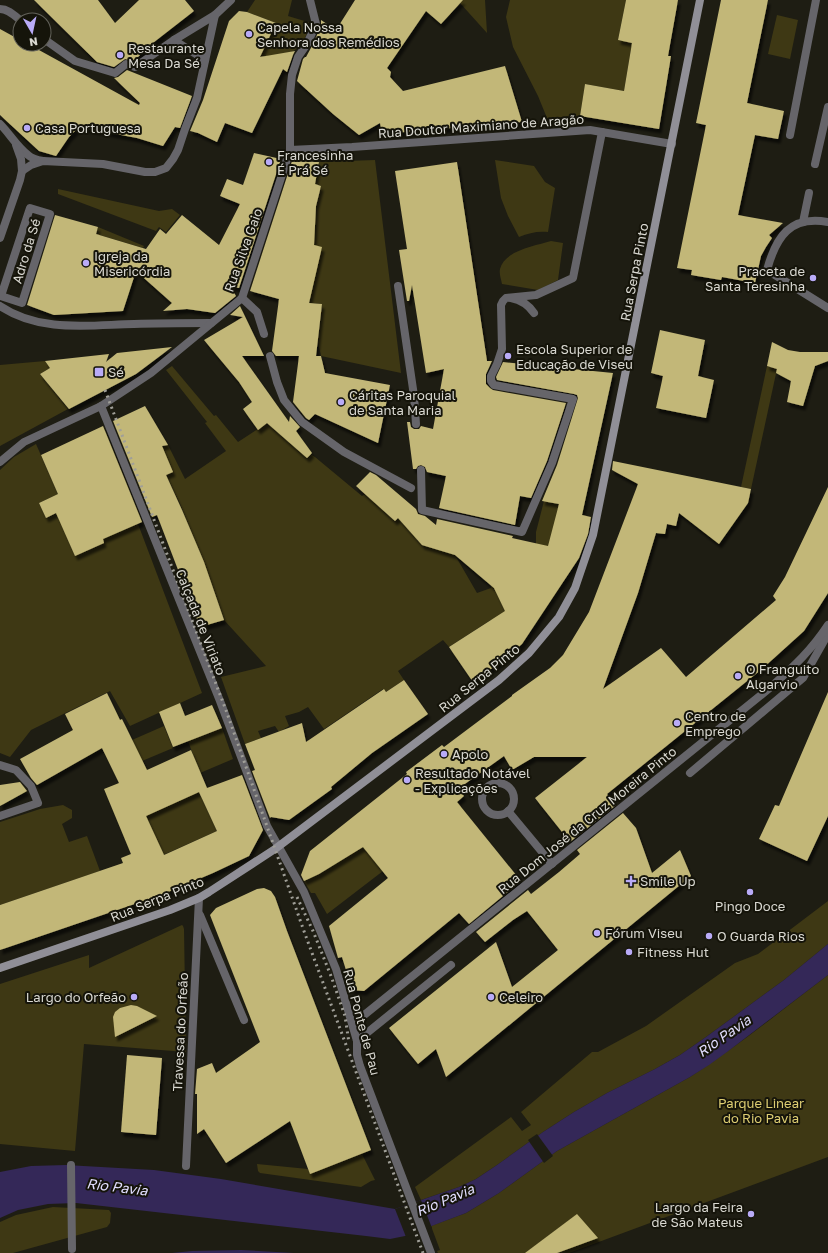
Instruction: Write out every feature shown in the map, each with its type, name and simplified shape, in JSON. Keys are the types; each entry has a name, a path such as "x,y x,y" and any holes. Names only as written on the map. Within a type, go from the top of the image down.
{"street":[{"path":"52,44 76,61 115,73 126,64 136,67 174,40 215,15 231,0"},
{"name":"Rua Silva Gaio","path":"0,462 24,442 101,406 150,373 242,298 290,150 290,94 292,75 298,58 307,44 316,24 310,0"},
{"name":"Rua Serpa Pinto","path":"0,968 170,910 199,898 250,866 279,847 499,680 529,653 559,617 575,588 593,535 700,0"},
{"path":"790,135 816,0"},
{"path":"0,9 4,9 12,13"},
{"path":"0,124 27,155 34,159 42,161 104,164 145,172 161,171 166,168 178,150 184,129 197,98 215,15"},
{"path":"174,40 205,60"},
{"path":"816,164 828,107"},
{"name":"Rua Doutor Maximiano de Aragão","path":"290,150 359,147 590,130 672,144"},
{"path":"421,470 422,510 522,532 552,463 572,399 494,385 491,381 491,376 502,349 501,305 506,298 536,295 573,278 602,132"},
{"path":"0,238 22,171 21,159 14,140"},
{"path":"22,171 31,165 42,161"},
{"path":"803,222 809,193"},
{"name":"Adro da Sé","path":"30,208 50,214 22,303 1,296 30,208"},
{"path":"828,222 811,220 795,224 782,235 774,250 767,270 828,308"},
{"path":"398,286 414,396 416,424"},
{"path":"242,298 257,312 264,334"},
{"path":"506,298 521,301 531,308 534,313"},
{"path":"0,306 9,312 29,320 48,324 76,326 211,323"},
{"path":"270,356 277,382 284,400 302,422 344,452 411,488"},
{"name":"Calçada de Viriato","path":"101,406 220,701 268,826 279,847"},
{"name":"Rua Dom José da Cruz Moreira Pinto","path":"353,1024 770,687 801,659 816,643 828,626"},
{"path":"690,773 803,678 828,634"},
{"path":"0,765 16,770 31,786 38,803 0,816"},
{"path":"508,811 552,864"},
{"name":"Rua Ponte de Pau","path":"279,847 304,892 336,969 358,1041 357,1054 360,1066 431,1253"},
{"name":"Travessa do Orfeão","path":"186,1166 199,898"},
{"path":"199,912 244,1020"},
{"path":"358,1041 451,965"},
{"path":"71,1165 72,1249"}],"green space":[{"path":"255,0 292,0 288,16 311,23 305,38 295,50 284,54 260,57 276,23 247,12"},
{"path":"457,0 485,0 487,33 460,3"},
{"path":"510,0 626,0 618,40 632,43 624,91 585,84 580,116 547,118 538,96 513,47 506,17"},
{"path":"777,15 798,20 790,59 768,54"},
{"path":"375,160 401,373 321,356 318,342 322,304 309,303 316,206 321,186 315,184 319,162"},
{"path":"495,160 534,166 545,182 555,188 548,232 526,234 519,237 501,198"},
{"path":"58,189 159,211 172,209 180,215 166,232 159,227 156,231 58,194"},
{"path":"98,227 144,246 143,248 96,234"},
{"path":"551,241 563,243 558,280 538,290 502,284 500,269 508,257 529,247"},
{"path":"45,361 50,368 40,374 68,409 0,446 0,365"},
{"path":"172,366 238,442 267,423 286,439 315,457 362,496 365,494 395,521 398,518 417,539 417,541 446,546 445,552 455,555 477,593 491,588 493,571 536,559 536,532 544,501 559,504 572,566 569,573 539,560 507,614 489,621 449,647 443,640 398,671 404,680 386,692 383,689 324,729 308,707 299,712 285,716 289,726 279,732 275,726 258,731 261,738 245,744 221,677 266,666 224,620 203,561 180,504 166,475 157,448 168,445 185,479 226,451 205,423 207,422 166,370"},
{"path":"767,366 777,369 751,489 741,487"},
{"path":"36,444 58,494 39,503 46,518 58,512 75,556 104,543 103,539 138,524 202,693 130,726 110,691 31,730 10,757 0,753 0,470 14,457"},
{"path":"164,726 173,748 142,761 132,740"},
{"path":"222,728 233,759 200,773 188,741"},
{"path":"135,792 199,792 217,831 163,855"},
{"path":"63,805 72,810 72,818 62,824 69,842 87,836 100,871 0,905 0,822 40,809"},
{"path":"363,846 383,871 327,914 315,893 311,893 304,881 321,873"},
{"path":"828,901 828,944 784,980 680,1055 574,1112 476,1179 459,1187 421,1200 415,1187 511,1117 522,1131 531,1125 521,1112 592,1052 598,1052 646,1026 735,963 758,954"},
{"path":"182,925 184,929 186,1052 84,1044 75,1151 0,1144 0,984 89,955 89,968"},
{"name":"Parque Linear do Rio Pavia","path":"828,975 828,1157 569,1253 438,1253 437,1251 440,1250 431,1226 466,1213 499,1193 557,1151 690,1077 743,1040"},
{"path":"362,1154 375,1180 361,1187 260,1173 258,1171 257,1164 308,1169 310,1173"},
{"path":"53,1207 109,1210 111,1213 110,1223 107,1227 13,1253 0,1253 0,1222 16,1215"}],"water":[{"name":"Rio Pavia","path":"828,944 828,975 709,1065 557,1151 499,1193 466,1213 405,1236 390,1239 76,1203 48,1204 18,1210 0,1218 0,1172 31,1166 66,1165 154,1170 221,1179 395,1209 459,1187 476,1179 574,1112 680,1055 784,980"},
{"path":"241,1250 294,1253 172,1253 192,1251"}],"pier":[{"path":"537,1134 553,1156 544,1163 528,1140"},
{"path":"421,1200 432,1228 406,1237 395,1209"}],"building":[{"path":"34,0 98,0 115,23 139,0 185,0 194,11 149,46 134,61 125,59 114,67 97,62 52,18 52,12 46,12"},
{"path":"355,0 463,0 441,24 426,11 387,68 391,72 390,77 403,91 505,66 522,122 382,134 380,123 359,135 333,114 297,81 303,59 306,57 312,46 321,26 321,20 336,30"},
{"path":"626,0 678,0 668,56 671,56 659,129 580,116 585,84 624,91 632,43 618,40"},
{"path":"721,0 768,0 747,103 784,111 778,139 755,135 738,215 783,223 769,235 772,238 761,256 755,283 722,277 721,280 691,275 692,270 677,268 706,125 696,123"},
{"path":"239,11 247,12 276,23 260,57 295,51 287,72 283,69 252,133 225,123 217,142 190,131 203,100 229,21"},
{"path":"0,29 12,36 12,52 43,52 139,105 140,103 114,78 118,77 127,70 192,96 180,128 175,127 163,146 137,138 79,127 69,137 56,156 39,151 0,115"},
{"path":"254,153 281,159 239,288 230,286 236,296 215,313 187,309 163,311 172,303 136,271 123,311 54,315 27,305 55,215 98,227 96,234 146,249 160,229 166,234 182,215 219,245 240,204 220,196 227,179 243,185"},
{"path":"292,161 319,162 315,184 321,186 316,206 314,245 322,247 309,303 322,304 316,356 321,356 325,373 390,385 378,443 315,414 309,420 306,418 293,402 299,356 276,356 272,351 279,299 250,291"},
{"path":"457,162 487,361 492,361 486,374 486,384 493,390 566,403 547,461 531,498 520,496 515,525 439,508 446,476 427,472 425,467 421,465 416,469 413,469 407,422 410,422 411,427 414,429 419,429 421,426 433,429 444,369 426,373 412,285 409,301 407,301 399,250 407,249 395,171"},
{"path":"240,306 264,356 242,356 289,422 290,416 300,427 296,431 312,453 307,458 267,423 258,430 243,409 252,402 239,382 204,340 243,317 230,315"},
{"path":"660,330 705,340 698,376 714,380 706,418 656,408 663,376 651,373"},
{"path":"772,342 788,350 800,352 828,352 828,361 815,366 803,406 787,402 791,381 776,373 777,369 767,366"},
{"path":"172,347 136,374 69,409 40,374 50,368 45,361 109,354 106,362 117,353"},
{"path":"503,362 613,373 582,515 591,517 588,534 579,558 522,644 506,658 473,682 449,647 505,611 494,588 455,555 422,545 398,518 395,521 356,486 370,472 376,475 416,509 418,514 425,516 436,525 437,519 513,536 512,538 548,546 559,504 542,501 557,465 578,398 577,395 574,394 497,380 496,377"},
{"path":"145,406 168,445 162,446 173,472 166,475 204,562 224,620 200,627 157,515 152,517 113,421"},
{"path":"103,426 142,522 103,539 104,543 75,556 56,513 46,518 39,503 58,494 41,455"},
{"path":"613,461 751,489 748,503 719,544 679,513 676,526 667,524 665,534 656,533 638,593 603,689 661,648 686,677 776,600 773,596 785,577 828,487 828,593 804,631 762,669 607,794 616,805 570,842 535,798 587,757 534,757 512,770 504,756 462,786 464,789 460,791 464,796 457,802 521,881 469,924 459,913 364,991 352,990 342,957 338,958 329,926 388,878 363,847 319,874 304,881 301,875 310,851 407,774 406,772 442,745 444,747 550,668 563,655 589,612 638,484 612,470"},
{"path":"404,680 428,714 372,753 331,787 332,789 289,820 270,818 252,771 255,770 245,744 302,723 306,742 384,689 386,692"},
{"path":"828,692 828,816 807,861 759,839 775,805 779,806"},
{"path":"107,693 120,720 122,719 147,770 191,750 207,788 242,775 263,830 249,856 213,873 161,895 0,950 0,905 123,863 121,858 131,854 104,789 119,783 102,748 37,785 20,759 73,730 65,714","holes":["199,792 217,831 164,855 146,816"]},
{"path":"180,703 185,716 212,705 222,728 173,747 159,712"},
{"path":"20,782 27,791 0,806 0,785"},
{"path":"623,813 636,828 652,873 680,850 691,876 446,1077 436,1049 418,1064 389,1028 496,942 512,987 558,950 527,911 485,942 476,932 528,890 531,894 559,872 580,854 577,850"},
{"path":"264,888 271,891 275,897 371,1150 310,1174 290,1121 226,1163 204,1129 197,1134 197,1094 195,1094 197,1069 212,1063 216,1073 260,1042 210,915 216,908 257,889"},
{"path":"131,1005 137,1006 157,1016 115,1037 113,1017 115,1012 120,1008"},
{"path":"127,1055 162,1058 156,1135 121,1132"},
{"path":"577,1214 598,1238 557,1253 525,1253"}],"railway":[{"path":"105,390 227,713 305,934 423,1253"},
{"path":"297,897 313,931 331,976 345,1016 349,1043"}],"place":[{"name":"Capela Nossa Senhora dos Remédios","path":"249,34"},
{"name":"Restaurante Mesa Da Sé","path":"120,55"},
{"name":"Casa Portuguesa","path":"27,128"},
{"name":"Francesinha É Prá Sé","path":"269,162"},
{"name":"Igreja da Misericórdia","path":"86,263"},
{"name":"Praceta de Santa Teresinha","path":"813,278"},
{"name":"Escola Superior de Educação de Viseu","path":"508,356"},
{"name":"Sé","path":"99,372"},
{"name":"Cáritas Paroquial de Santa Maria","path":"341,402"},
{"name":"O Franguito Algarvio","path":"738,676"},
{"name":"Centro de Emprego","path":"677,723"},
{"name":"Apolo","path":"444,754"},
{"name":"Resultado Notável - Explicações","path":"407,780"},
{"name":"Smile Up","path":"631,881"},
{"name":"Pingo Doce","path":"750,892"},
{"name":"Fórum Viseu","path":"597,933"},
{"name":"O Guarda Rios","path":"709,936"},
{"name":"Fitness Hut","path":"629,952"},
{"name":"Largo do Orfeão","path":"134,997"},
{"name":"Celeiro","path":"491,997"},
{"name":"Largo da Feira de São Mateus","path":"751,1214"}]}
